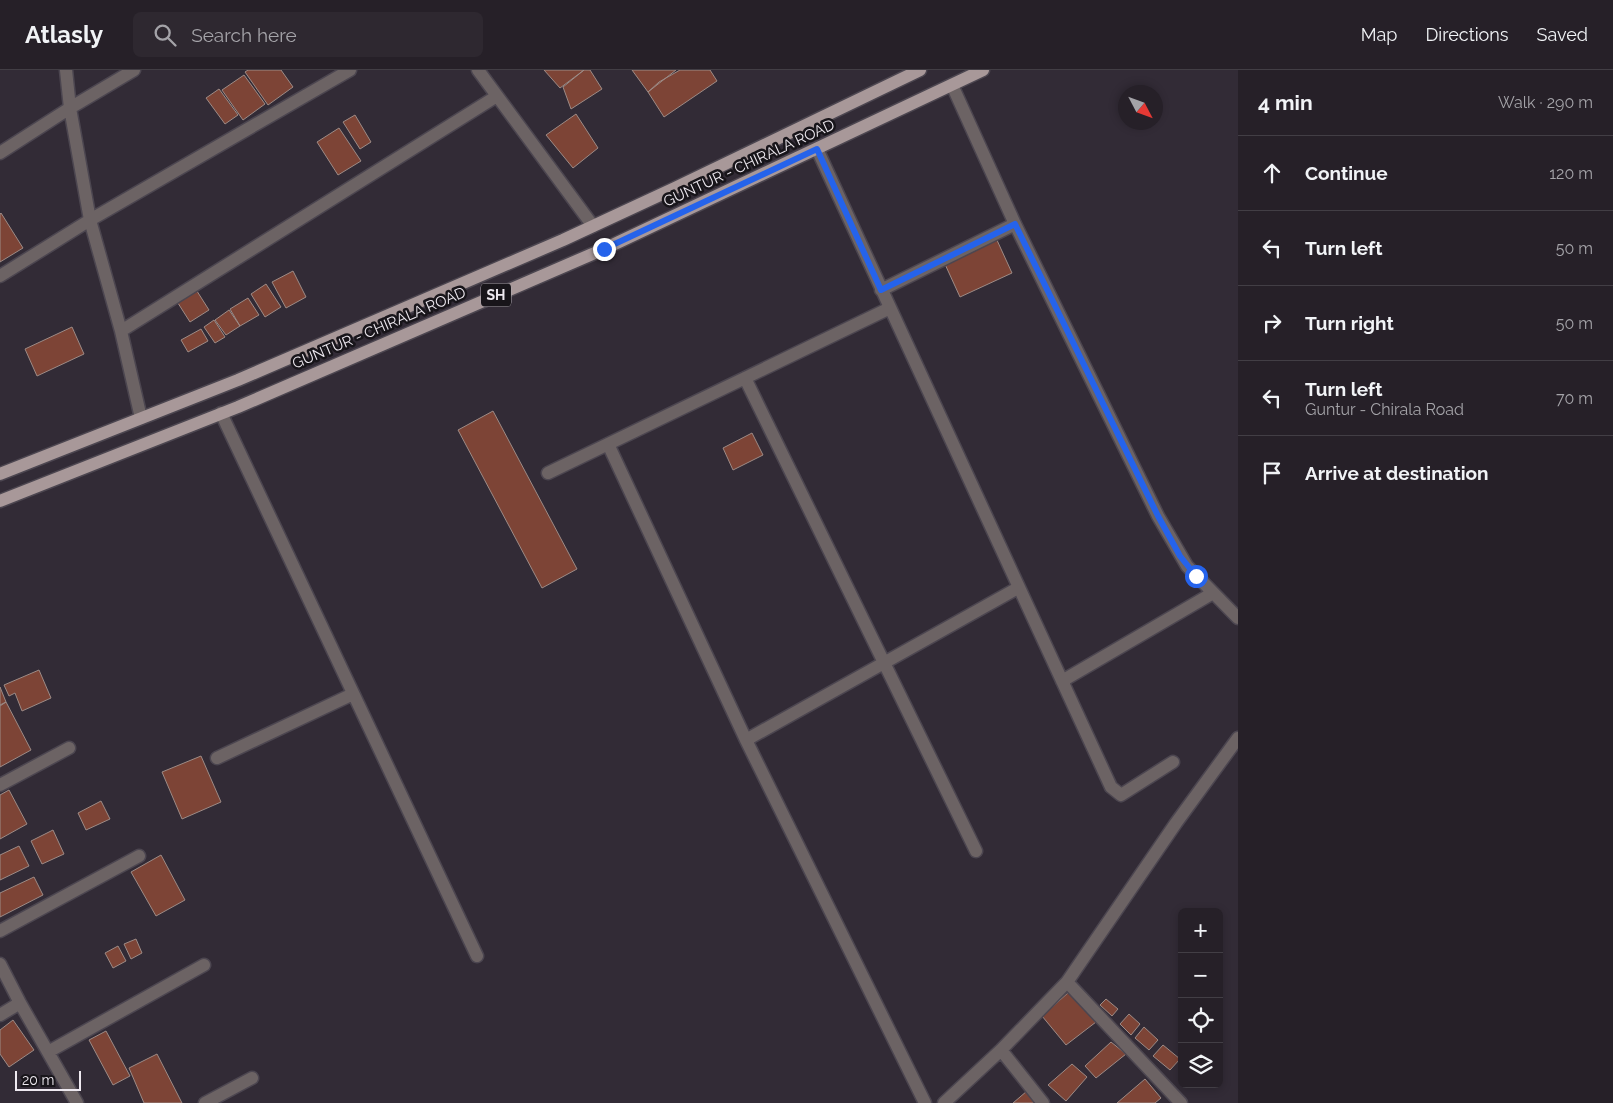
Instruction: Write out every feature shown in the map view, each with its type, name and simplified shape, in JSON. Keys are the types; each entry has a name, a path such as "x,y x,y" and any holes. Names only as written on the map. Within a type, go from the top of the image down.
{"main road":[{"name":"GUNTUR - CHIRALA ROAD","path":"0,474 238,380 593,226 920,70"},
{"name":"GUNTUR - CHIRALA ROAD","path":"0,501 221,414 604,249 982,70"}],"street":[{"path":"66,70 70,108 90,220 121,331 141,418"},
{"path":"0,153 134,70"},
{"path":"0,276 90,220 350,70"},
{"path":"478,70 593,226"},
{"path":"952,85 1015,224 1158,516 1187,566 1238,618"},
{"path":"121,331 497,96"},
{"path":"817,149 1111,787 1121,795 1174,762"},
{"path":"881,290 1015,224"},
{"path":"548,473 890,308"},
{"path":"745,378 976,851"},
{"path":"221,414 477,956"},
{"path":"608,444 746,740 925,1103"},
{"path":"746,740 1018,588"},
{"path":"1062,681 1213,593"},
{"path":"217,758 353,694"},
{"path":"944,1103 1001,1050 1068,982 1176,823 1238,738"},
{"path":"0,785 69,748"},
{"path":"0,931 139,856"},
{"path":"0,964 77,1103"},
{"path":"48,1052 204,965"},
{"path":"1068,982 1181,1103"},
{"path":"0,1015 20,1003"},
{"path":"1001,1050 1043,1103"},
{"path":"205,1103 252,1078"}],"building":[{"path":"248,70 281,70 293,87 268,105 245,72"},
{"path":"544,70 584,70 560,88"},
{"path":"584,70 590,70 602,89 571,109 563,87"},
{"path":"632,70 676,70 648,92"},
{"path":"680,70 710,70 717,81 664,117 648,92 659,82"},
{"path":"244,75 265,104 243,120 222,90"},
{"path":"219,89 238,115 225,124 206,98"},
{"path":"576,114 598,148 573,168 546,135"},
{"path":"355,115 371,142 360,149 343,122"},
{"path":"339,128 361,161 338,175 317,142"},
{"path":"0,214 23,248 0,262"},
{"path":"996,238 1012,273 960,297 944,262"},
{"path":"293,271 306,297 286,308 272,282"},
{"path":"266,284 281,307 265,317 251,294"},
{"path":"195,288 209,310 190,322 176,300"},
{"path":"248,298 259,315 240,326 230,309"},
{"path":"229,310 240,326 226,335 215,320"},
{"path":"214,320 225,337 215,343 204,327"},
{"path":"72,327 84,354 37,376 25,349"},
{"path":"201,329 208,341 188,352 181,340"},
{"path":"493,411 577,569 542,588 458,430"},
{"path":"752,433 763,455 733,470 723,448"},
{"path":"39,670 51,698 22,711 15,693 9,696 4,685"},
{"path":"0,687 6,702 0,705"},
{"path":"6,702 31,750 0,767 0,706"},
{"path":"201,756 221,802 182,819 162,772"},
{"path":"9,790 27,824 0,839 0,795"},
{"path":"101,801 110,819 86,830 78,813"},
{"path":"53,830 64,854 42,864 31,841"},
{"path":"19,846 29,866 0,880 0,855"},
{"path":"161,855 185,900 156,916 131,872"},
{"path":"34,877 43,895 0,917 0,893"},
{"path":"136,939 142,953 131,959 124,944"},
{"path":"118,946 126,961 113,968 105,953"},
{"path":"1069,992 1096,1022 1066,1045 1042,1016"},
{"path":"1106,999 1118,1009 1112,1016 1100,1005"},
{"path":"1129,1014 1140,1024 1131,1035 1120,1024"},
{"path":"13,1020 34,1050 9,1067 0,1054 0,1030"},
{"path":"1144,1027 1158,1040 1149,1050 1135,1038"},
{"path":"106,1031 130,1076 113,1085 89,1040"},
{"path":"1111,1042 1126,1054 1096,1078 1085,1066"},
{"path":"1163,1045 1178,1057 1178,1061 1170,1070 1153,1056"},
{"path":"157,1054 182,1103 144,1103 129,1068"},
{"path":"1072,1064 1087,1077 1066,1101 1048,1085"},
{"path":"1145,1079 1161,1098 1155,1103 1117,1103"},
{"path":"1027,1091 1037,1103 1013,1103"}],"route":[{"path":"604,249 817,149 881,290 1015,224 1158,516 1180,556 1196,576"}]}
